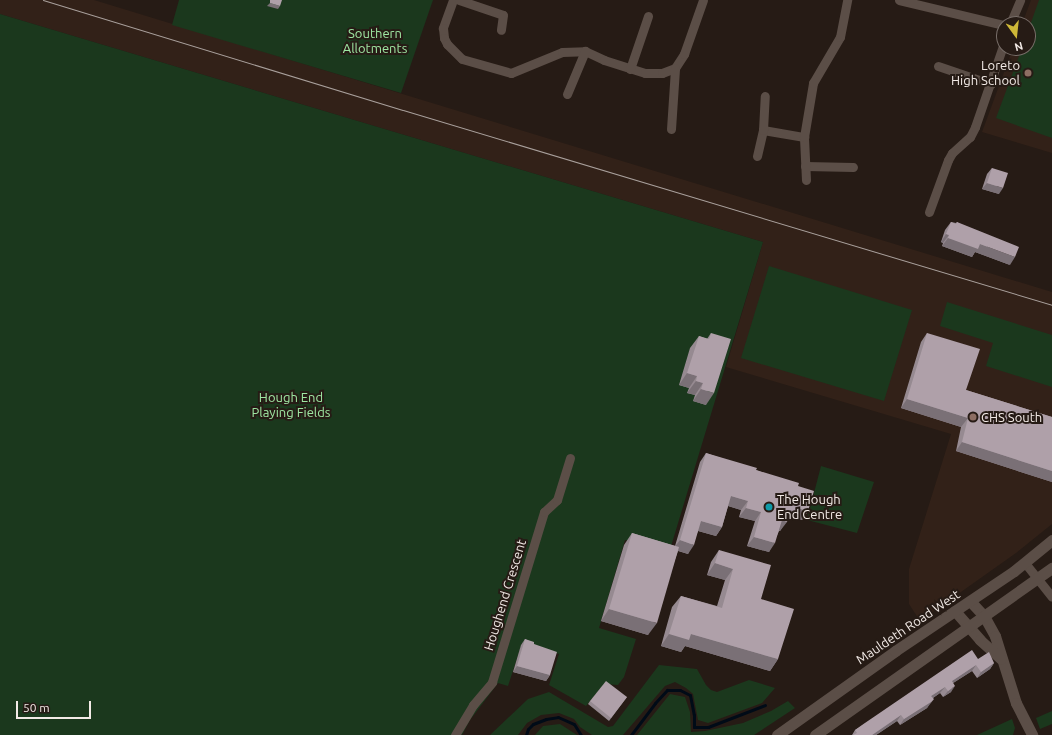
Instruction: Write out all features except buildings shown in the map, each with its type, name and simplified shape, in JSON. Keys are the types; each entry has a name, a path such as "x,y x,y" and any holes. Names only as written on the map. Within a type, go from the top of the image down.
{"street":[{"path":"453,0 443,28 444,38 447,44 462,59 511,73 562,52 585,51 604,60 645,73 662,73 675,68"},
{"path":"459,0 503,15 501,30"},
{"path":"671,129 675,68 684,54 703,0"},
{"path":"806,180 804,136 813,82 840,37 847,0"},
{"path":"903,0 996,23"},
{"path":"1013,16 1020,0"},
{"path":"630,69 648,16"},
{"path":"567,94 585,51"},
{"path":"929,212 948,160 952,153 970,137 991,84 1000,56"},
{"path":"938,66 991,84"},
{"path":"757,156 763,130 765,96"},
{"path":"763,130 804,136"},
{"path":"805,166 854,167"},
{"name":"Houghend Crescent","path":"455,735 473,705 492,682 544,512 557,500 570,458"},
{"name":"Mauldeth Road West","path":"777,735 895,651 971,602 1025,563 1052,540"},
{"path":"1025,563 1036,579 1052,597"},
{"path":"815,735 1052,568"},
{"path":"971,602 984,616 995,636 1016,703 1031,733"},
{"path":"955,611 980,640 1001,659"}],"shaded area":[{"path":"0,0 94,0 1052,292 1052,524 1016,553 920,621 909,604 909,569 951,434 726,367 763,242 0,14"},
{"name":"Loreto High School","path":"1031,0 1052,0 1052,153 982,132 1010,56 1036,56 1036,16 1025,16"}],"green space":[{"name":"Southern Allotments","path":"179,0 433,0 401,93 172,25"},
{"name":"Loreto High School","path":"1039,0 1052,0 1052,138 996,118 1019,56 1036,56 1036,16 1033,16"},
{"name":"Hough End Playing Fields","path":"0,14 763,242 669,553 625,540 599,628 636,639 624,677 618,685 604,684 586,706 549,685 559,654 522,643 508,686 498,683 470,720 462,735 0,735"},
{"path":"769,266 912,310 884,401 741,358"},
{"path":"947,302 1052,335 1052,387 986,366 993,343 940,326"},
{"path":"821,466 874,482 857,533 807,520"},
{"path":"659,665 697,669 706,685 711,690 717,692 749,680 775,688 762,703 708,723 698,720 693,694 675,682 665,686 623,735 592,735 580,727 574,719 559,713 541,715 527,723 518,735 490,735 528,699 549,692 608,727 613,726"},
{"path":"670,694 685,697 690,712 691,732 705,731 743,723 771,711 788,701 795,708 754,735 637,735"},
{"path":"1052,711 1052,724 1040,729 1036,718"},
{"path":"1012,719 1015,728 1013,735 977,735"},
{"path":"560,724 577,735 535,735 543,726"}],"waterway":[{"path":"631,735 655,703 667,690 680,690 690,695 694,715 694,727 708,727 765,705"},
{"path":"526,735 528,729 533,724 546,719 558,717 574,724 581,735"}],"tram line":[{"path":"43,0 1052,305"}],"place":[{"name":"Loreto High School","path":"1028,73"},
{"name":"CHS South","path":"973,417"},
{"name":"The Hough End Centre","path":"769,507"}]}
